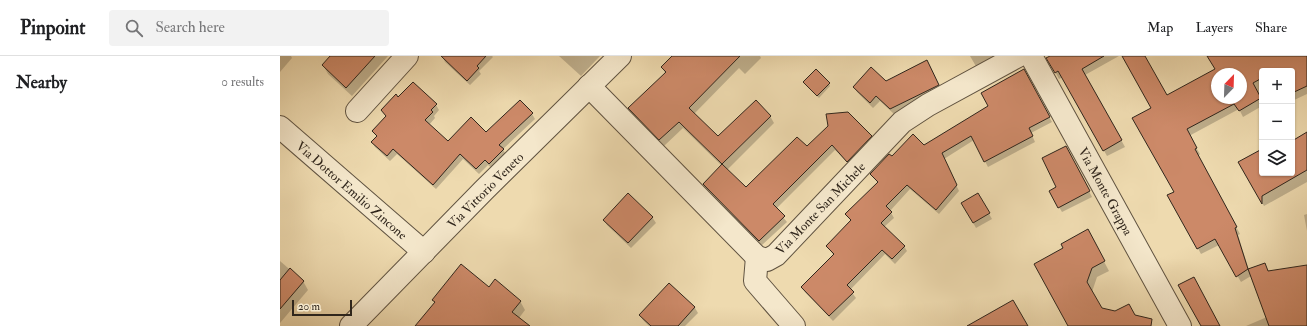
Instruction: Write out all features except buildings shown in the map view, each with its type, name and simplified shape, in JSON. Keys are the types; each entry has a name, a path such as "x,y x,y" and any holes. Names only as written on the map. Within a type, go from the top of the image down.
{"street":[{"path":"357,111 407,56"},
{"name":"Via Vittorio Veneto","path":"352,326 484,190 620,56"},
{"name":"Via Monte San Michele","path":"589,86 757,257 767,260 776,255 902,122 928,105 1018,56"},
{"name":"Via Monte Grappa","path":"1031,56 1180,326"},
{"name":"Via Dottor Emilio Zincone","path":"280,127 424,252"},
{"path":"757,257 755,281 794,326"}]}
